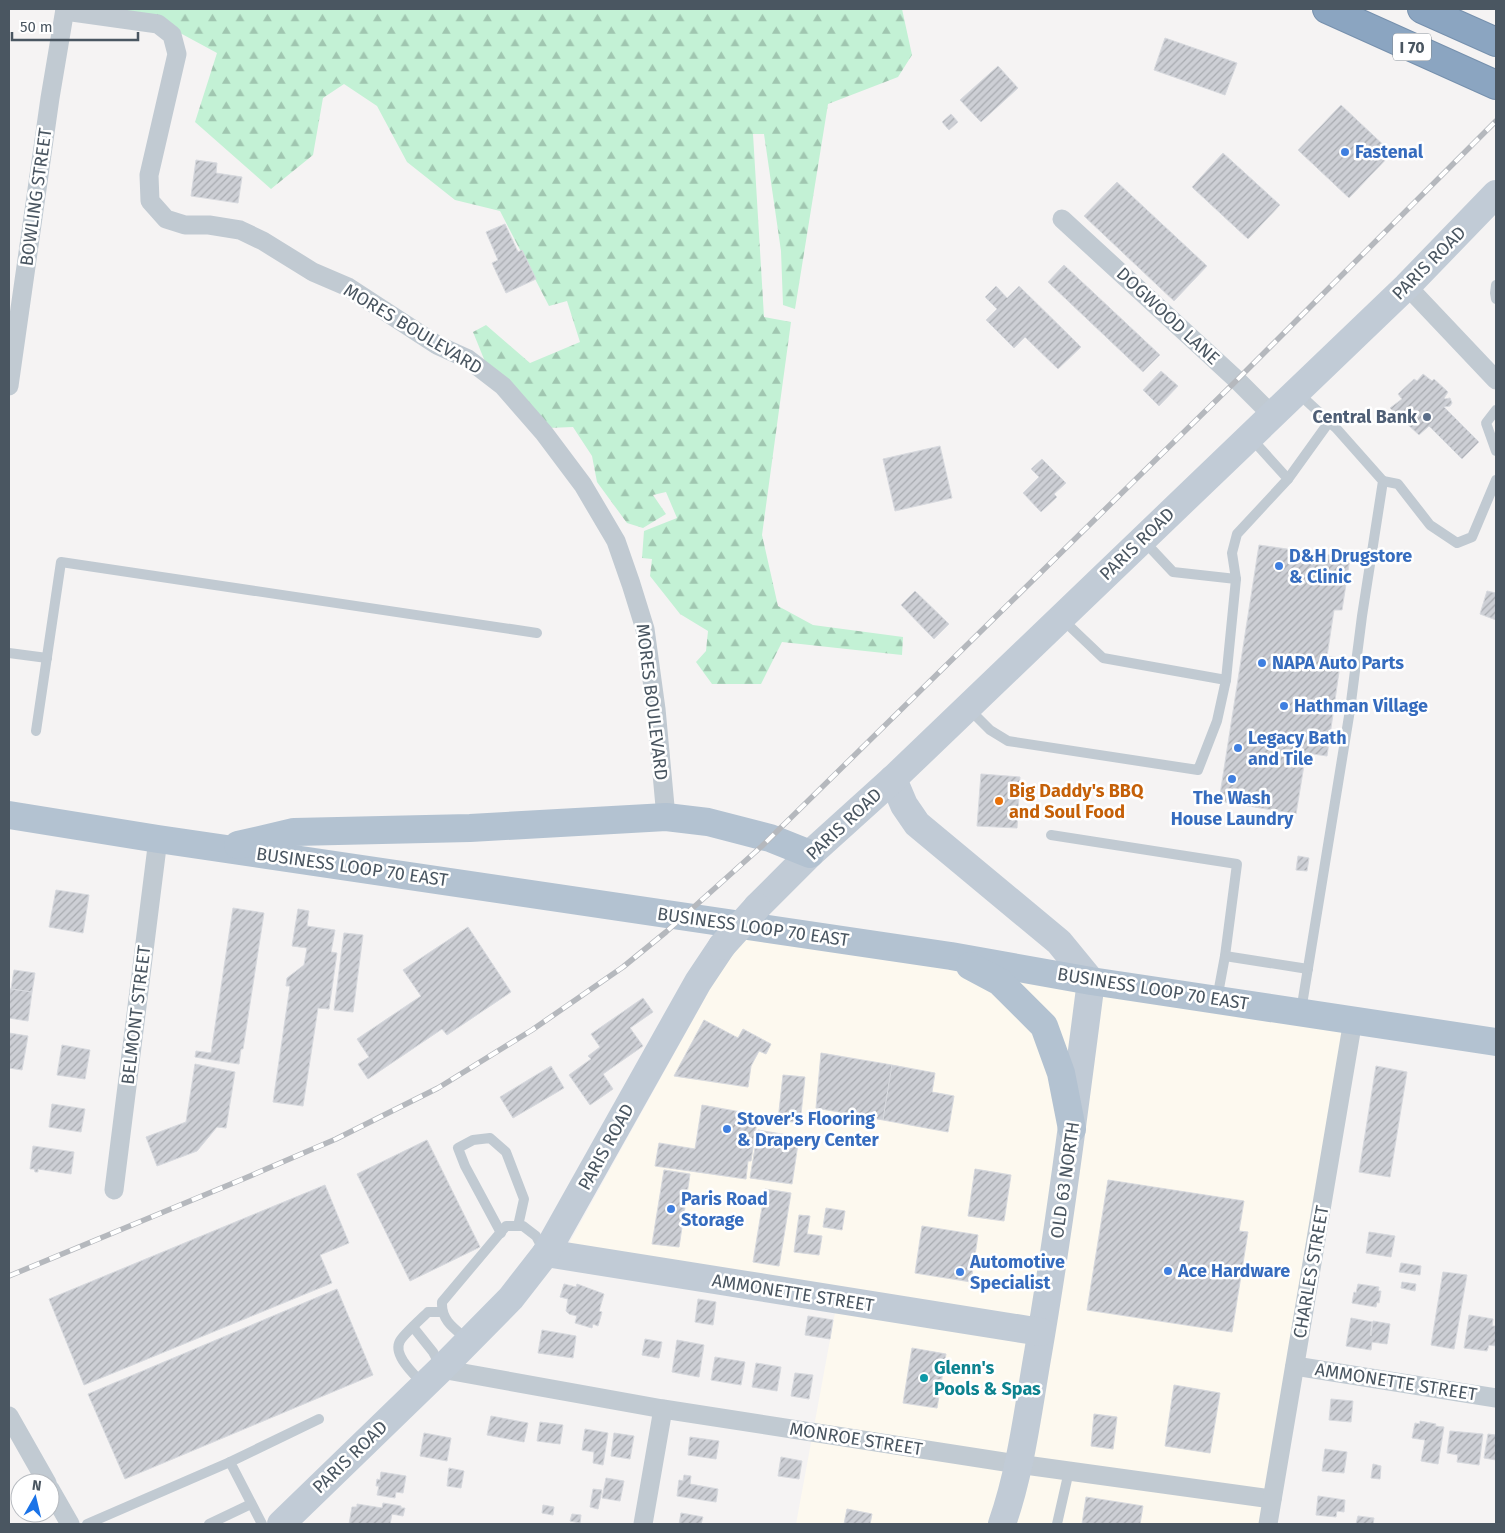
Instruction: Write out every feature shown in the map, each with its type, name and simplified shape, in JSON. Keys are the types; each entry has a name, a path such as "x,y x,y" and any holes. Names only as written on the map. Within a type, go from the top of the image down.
{"highway":[{"name":"I 70","path":"1327,9 1496,85"},
{"name":"I 70","path":"1422,9 1496,42"}],"main road":[{"name":"PARIS ROAD","path":"281,1524 469,1341 511,1298 546,1254 698,982 722,946 756,907 810,854 893,779 1407,286 1496,194"},
{"path":"893,779 904,805 917,824 1059,942 1091,981"},
{"name":"BUSINESS LOOP 70 EAST","path":"9,815 158,839 952,956 1091,981 1496,1042"},
{"path":"222,848 294,832 470,828 666,817 708,822 770,838 810,854"},
{"path":"952,956 1000,982 1044,1026 1061,1073 1072,1129"},
{"name":"OLD 63 NORTH","path":"1002,1524 1018,1464 1041,1332 1072,1129 1091,981"},
{"name":"AMMONETTE STREET","path":"546,1254 1041,1332"}],"street":[{"name":"BOWLING STREET","path":"9,386 50,98 65,10"},
{"name":"MORES BOULEVARD","path":"65,10 158,24 172,34 177,54 149,175 150,200 166,219 185,225 209,225 240,230 263,241 313,272 348,288 437,345 468,359 503,386 544,433 578,478 616,541 632,584 645,629 656,709 666,817"},
{"name":"DOGWOOD LANE","path":"1062,219 1237,380 1272,415"},
{"path":"1407,286 1493,371"},
{"name":"BELMONT STREET","path":"114,1190 158,839"},
{"name":"CHARLES STREET","path":"1268,1524 1353,1020"},
{"name":"AMMONETTE STREET","path":"1295,1366 1496,1398"},
{"name":"MONROE STREET","path":"433,1377 663,1409 1018,1464 1272,1499"},
{"path":"643,1524 663,1409"},
{"path":"9,1416 41,1473"},
{"path":"60,1506 70,1524"}],"lane":[{"path":"1496,286 1496,299"},
{"path":"1296,392 1330,422 1383,481 1398,484 1430,525 1457,543 1472,537 1496,480"},
{"path":"1496,410 1486,423 1496,451"},
{"path":"967,707 990,730 1008,741 1198,770 1217,721 1226,680 1236,579 1232,553 1237,534 1288,479 1330,422"},
{"path":"1249,436 1288,479"},
{"path":"1301,1012 1350,710 1362,616 1383,481"},
{"path":"1142,539 1173,572 1236,579"},
{"path":"36,731 60,562 537,633"},
{"path":"1061,618 1104,658 1226,680"},
{"path":"9,654 47,658"},
{"path":"1051,835 1237,864 1225,956 1217,1000"},
{"path":"1225,956 1308,969"},
{"path":"501,1232 465,1166 458,1148 473,1140 490,1138 506,1152 524,1199 518,1226"},
{"path":"469,1341 448,1322 442,1312 442,1302 506,1226 523,1226 536,1236 546,1254"},
{"path":"413,1327 433,1352 433,1377 407,1366 398,1352 399,1341 413,1327 428,1312 442,1312"},
{"path":"87,1524 230,1462 319,1419"},
{"path":"230,1462 262,1524"},
{"path":"1057,1524 1069,1471"},
{"path":"209,1524 251,1504"}],"shaded area":[{"path":"752,930 1349,1022 1263,1524 796,1524 837,1302 557,1265 719,973"}],"green space":[{"path":"77,9 902,9 912,55 898,77 828,104 795,309 783,305 781,251 764,134 753,134 764,317 791,322 762,535 778,606 813,625 903,637 902,655 782,642 761,684 712,684 696,662 706,651 708,631 680,614 650,576 652,559 642,558 644,531 677,518 666,492 653,495 666,514 643,528 627,523 597,482 592,456 573,427 548,428 488,369 473,332 486,325 530,363 580,342 567,301 549,306 500,211 455,200 407,162 377,106 344,84 323,98 313,155 271,189 195,122 217,53 169,27"}],"building":[{"path":"1165,38 1237,63 1225,95 1154,70"},
{"path":"998,66 1018,88 981,122 960,100"},
{"name":"Fastenal","path":"1341,105 1392,153 1349,198 1298,150"},
{"path":"951,114 958,122 949,130 942,122"},
{"path":"1223,153 1280,205 1248,239 1192,187"},
{"path":"196,160 217,163 216,173 242,177 238,203 191,196"},
{"path":"1117,182 1207,266 1174,301 1084,216"},
{"path":"505,224 518,252 522,250 536,279 506,293 492,263 498,260 486,232"},
{"path":"1064,265 1160,355 1143,372 1048,282"},
{"path":"996,286 1007,298 1019,286 1081,347 1058,369 1025,337 1014,348 986,320 997,309 985,297"},
{"path":"1161,371 1178,386 1159,406 1143,390"},
{"name":"Central Bank","path":"1423,374 1432,381 1434,379 1448,392 1444,398 1450,398 1452,403 1450,406 1444,407 1479,442 1462,459 1429,426 1419,435 1390,408 1402,399 1398,394 1414,379 1417,381"},
{"path":"940,446 952,498 895,511 883,459"},
{"path":"1042,459 1066,483 1054,494 1057,497 1041,512 1023,493 1039,477 1031,469"},
{"name":"Hathman Village","path":"1259,545 1350,558 1342,610 1334,610 1327,656 1341,658 1327,756 1306,753 1296,814 1219,801"},
{"path":"915,591 949,624 934,639 901,605"},
{"path":"1487,591 1496,593 1496,620 1480,614"},
{"name":"Big Daddy's BBQ and Soul Food","path":"981,774 1020,777 1017,828 977,826"},
{"path":"1298,856 1309,858 1307,871 1296,870"},
{"path":"56,890 89,895 83,933 49,927"},
{"path":"233,908 264,913 239,1064 195,1057 196,1051 211,1053"},
{"path":"298,909 309,911 307,926 335,930 331,952 337,953 329,1009 318,1008 303,1106 273,1102 290,986 286,986 287,978 304,965 307,948 292,946"},
{"path":"468,927 511,992 447,1035 442,1029 368,1079 358,1064 369,1057 357,1039 421,996 403,970"},
{"path":"344,933 363,935 353,1012 334,1010"},
{"path":"14,970 35,973 32,992 11,989"},
{"path":"10,989 32,992 28,1021 9,1018"},
{"path":"643,998 653,1012 630,1028 643,1046 603,1074 613,1089 590,1105 569,1075 591,1059 588,1056 600,1047 591,1034"},
{"path":"704,1020 738,1038 743,1029 771,1044 766,1054 759,1051 751,1066 748,1087 674,1076"},
{"path":"9,1033 28,1036 22,1070 9,1068"},
{"path":"62,1045 90,1050 85,1079 57,1075"},
{"path":"821,1053 892,1065 883,1120 816,1108"},
{"path":"195,1064 235,1072 226,1128 217,1127 197,1151 157,1166 146,1137 186,1122"},
{"path":"892,1065 935,1073 932,1092 954,1096 948,1132 883,1120"},
{"path":"551,1066 564,1088 513,1118 500,1097"},
{"path":"1376,1066 1407,1072 1390,1177 1359,1172"},
{"path":"783,1075 805,1077 800,1123 778,1120"},
{"path":"52,1104 85,1109 81,1132 49,1127"},
{"name":"Stover's Flooring & Drapery Center","path":"702,1105 758,1115 751,1161 748,1161 746,1179 655,1166 659,1143 695,1149"},
{"path":"758,1130 799,1137 792,1184 750,1178"},
{"path":"427,1140 480,1247 410,1281 357,1174"},
{"path":"33,1146 74,1152 71,1174 38,1169 38,1172 35,1172 34,1169 30,1169"},
{"path":"975,1169 1011,1175 1004,1221 968,1216"},
{"name":"Paris Road Storage","path":"664,1170 690,1174 679,1247 652,1244"},
{"name":"Ace Hardware","path":"1108,1180 1244,1201 1239,1231 1248,1232 1232,1332 1087,1310"},
{"path":"325,1185 349,1243 320,1255 332,1283 84,1385 49,1299"},
{"path":"765,1189 791,1193 779,1266 753,1262"},
{"path":"826,1208 845,1211 842,1230 823,1227"},
{"path":"799,1215 810,1216 807,1234 822,1236 819,1255 794,1252"},
{"path":"922,1226 978,1235 971,1282 915,1273"},
{"path":"1369,1232 1395,1236 1391,1257 1366,1253"},
{"path":"1401,1263 1421,1266 1420,1275 1399,1272"},
{"path":"1443,1272 1467,1275 1454,1349 1431,1345"},
{"path":"1402,1282 1416,1284 1415,1291 1401,1288"},
{"path":"564,1284 576,1287 577,1284 604,1294 599,1311 602,1312 598,1326 593,1324 592,1328 575,1323 577,1316 566,1311 568,1299 560,1297"},
{"path":"1358,1284 1379,1287 1378,1291 1381,1291 1379,1303 1377,1302 1376,1307 1352,1303"},
{"path":"337,1289 373,1375 125,1479 88,1394"},
{"path":"698,1299 716,1302 713,1325 695,1322"},
{"path":"1469,1315 1493,1319 1492,1326 1496,1326 1496,1346 1489,1345 1487,1351 1464,1348"},
{"path":"808,1316 833,1320 830,1339 805,1335"},
{"path":"1351,1318 1372,1322 1371,1336 1373,1321 1390,1324 1387,1344 1372,1342 1371,1350 1346,1346"},
{"path":"542,1330 576,1336 573,1358 538,1353"},
{"path":"645,1339 662,1342 659,1358 642,1355"},
{"path":"677,1340 704,1345 699,1377 672,1372"},
{"name":"Glenn's Pools & Spas","path":"912,1348 946,1354 937,1408 903,1403"},
{"path":"715,1357 745,1362 741,1385 711,1380"},
{"path":"756,1363 781,1367 777,1391 752,1387"},
{"path":"795,1373 813,1375 809,1399 791,1396"},
{"path":"1174,1385 1220,1393 1210,1453 1165,1446"},
{"path":"1331,1399 1353,1401 1351,1422 1329,1420"},
{"path":"1094,1414 1117,1417 1113,1449 1091,1446"},
{"path":"491,1416 528,1423 524,1442 487,1435"},
{"path":"1420,1421 1444,1427 1438,1464 1421,1461 1425,1440 1412,1438 1415,1423 1420,1424"},
{"path":"540,1422 563,1425 560,1444 537,1441"},
{"path":"585,1429 608,1433 603,1465 593,1463 594,1452 582,1450"},
{"path":"1450,1431 1483,1434 1479,1465 1457,1462 1458,1455 1447,1453"},
{"path":"424,1433 451,1438 447,1461 420,1456"},
{"path":"614,1433 634,1436 630,1459 611,1456"},
{"path":"1488,1434 1496,1435 1496,1460 1484,1458"},
{"path":"690,1437 719,1441 716,1459 688,1455"},
{"path":"1325,1449 1347,1452 1344,1473 1322,1471"},
{"path":"781,1457 802,1461 799,1479 778,1476"},
{"path":"1373,1464 1381,1466 1380,1479 1371,1478"},
{"path":"449,1468 464,1471 461,1488 447,1486"},
{"path":"381,1472 406,1476 403,1493 396,1492 395,1498 377,1495 379,1486 376,1486 377,1479 380,1480"},
{"path":"684,1475 691,1476 690,1484 718,1489 716,1502 677,1496 679,1480 683,1481"},
{"path":"606,1478 624,1481 620,1501 602,1498"},
{"path":"593,1489 602,1490 598,1509 590,1507"},
{"path":"1318,1496 1345,1500 1344,1512 1337,1511 1336,1517 1316,1515"},
{"path":"1086,1497 1143,1506 1140,1524 1082,1524"},
{"path":"383,1503 405,1508 403,1516 392,1514 390,1524 349,1524 352,1507 357,1507 357,1504 382,1508"},
{"path":"543,1505 554,1507 553,1515 542,1513"},
{"path":"847,1509 872,1514 870,1524 844,1524"},
{"path":"681,1513 703,1517 701,1524 679,1524"},
{"path":"572,1514 581,1515 580,1523 570,1521"},
{"path":"1358,1516 1374,1518 1373,1524 1356,1524"}],"railway":[{"path":"9,1276 336,1139 438,1088 532,1030 623,967 666,932 762,846 1237,380 1496,121"}],"place":[{"name":"Fastenal","path":"1345,152"},
{"name":"Central Bank","path":"1427,417"},
{"name":"D&H Drugstore & Clinic","path":"1279,566"},
{"name":"NAPA Auto Parts","path":"1262,663"},
{"name":"Hathman Village","path":"1284,706"},
{"name":"Legacy Bath and Tile","path":"1238,748"},
{"name":"The Wash House Laundry","path":"1232,779"},
{"name":"Big Daddy's BBQ and Soul Food","path":"999,801"},
{"name":"Stover's Flooring & Drapery Center","path":"727,1129"},
{"name":"Paris Road Storage","path":"671,1209"},
{"name":"Ace Hardware","path":"1168,1271"},
{"name":"Automotive Specialist","path":"960,1272"},
{"name":"Glenn's Pools & Spas","path":"924,1378"}]}
